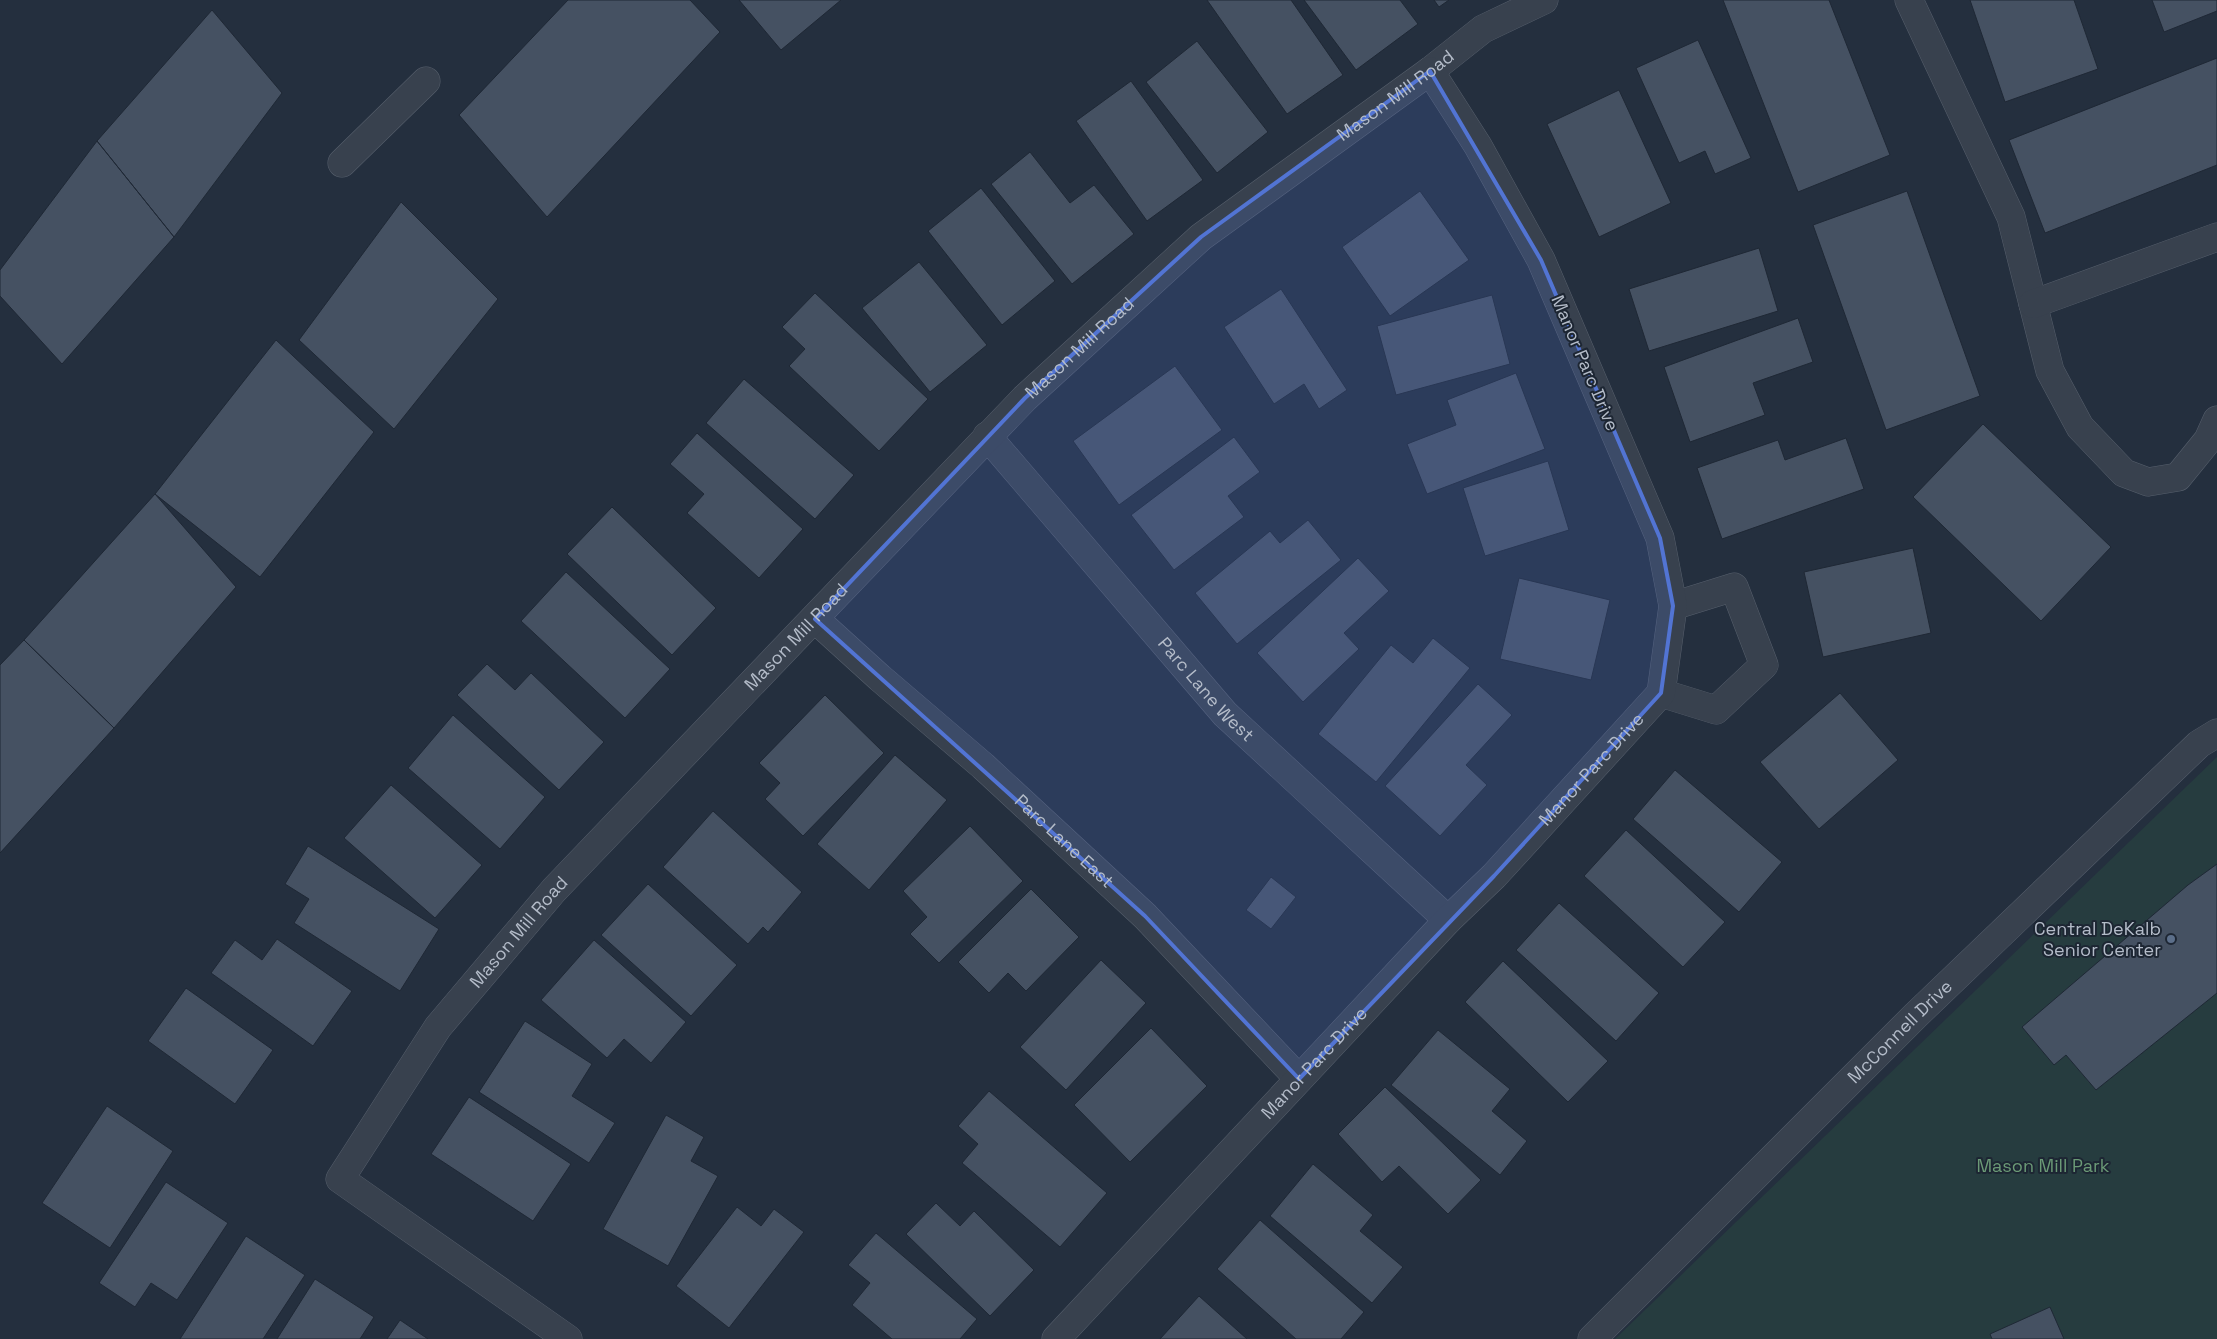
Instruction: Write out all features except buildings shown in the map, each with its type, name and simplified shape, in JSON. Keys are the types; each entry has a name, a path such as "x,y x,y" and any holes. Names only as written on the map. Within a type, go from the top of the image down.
{"street":[{"name":"Mason Mill Road","path":"568,1339 340,1179 438,1027 554,890 815,619 987,436 1032,392 1201,237 1430,71 1483,29 1544,0"},
{"path":"1909,0 2011,217 2050,371 2080,427 2124,472 2148,482 2178,476 2208,440 2217,420"},
{"name":"Manor Parc Drive","path":"1056,1339 1448,920 1494,876 1661,693 1672,606 1660,538 1541,260 1478,146 1430,71"},
{"path":"342,163 426,81"},
{"path":"2033,304 2217,237"},
{"name":"Parc Lane West","path":"987,436 1225,714 1448,920"},
{"path":"1661,693 1716,710 1764,665 1734,587 1672,606"},
{"name":"Parc Lane East","path":"815,619 880,678 983,766 1145,916 1299,1079"},
{"name":"McConnell Drive","path":"1592,1339 1915,1016 2198,744 2217,733"}],"highlighted area":[{"path":"1430,71 1541,260 1660,538 1673,606 1661,693 1494,876 1299,1079 1145,916 815,619 1025,398 1201,237"}],"green space":[{"name":"Mason Mill Park","path":"2217,757 2217,1339 1615,1339"}],"place":[{"name":"Central DeKalb Senior Center","path":"2171,939"}]}
